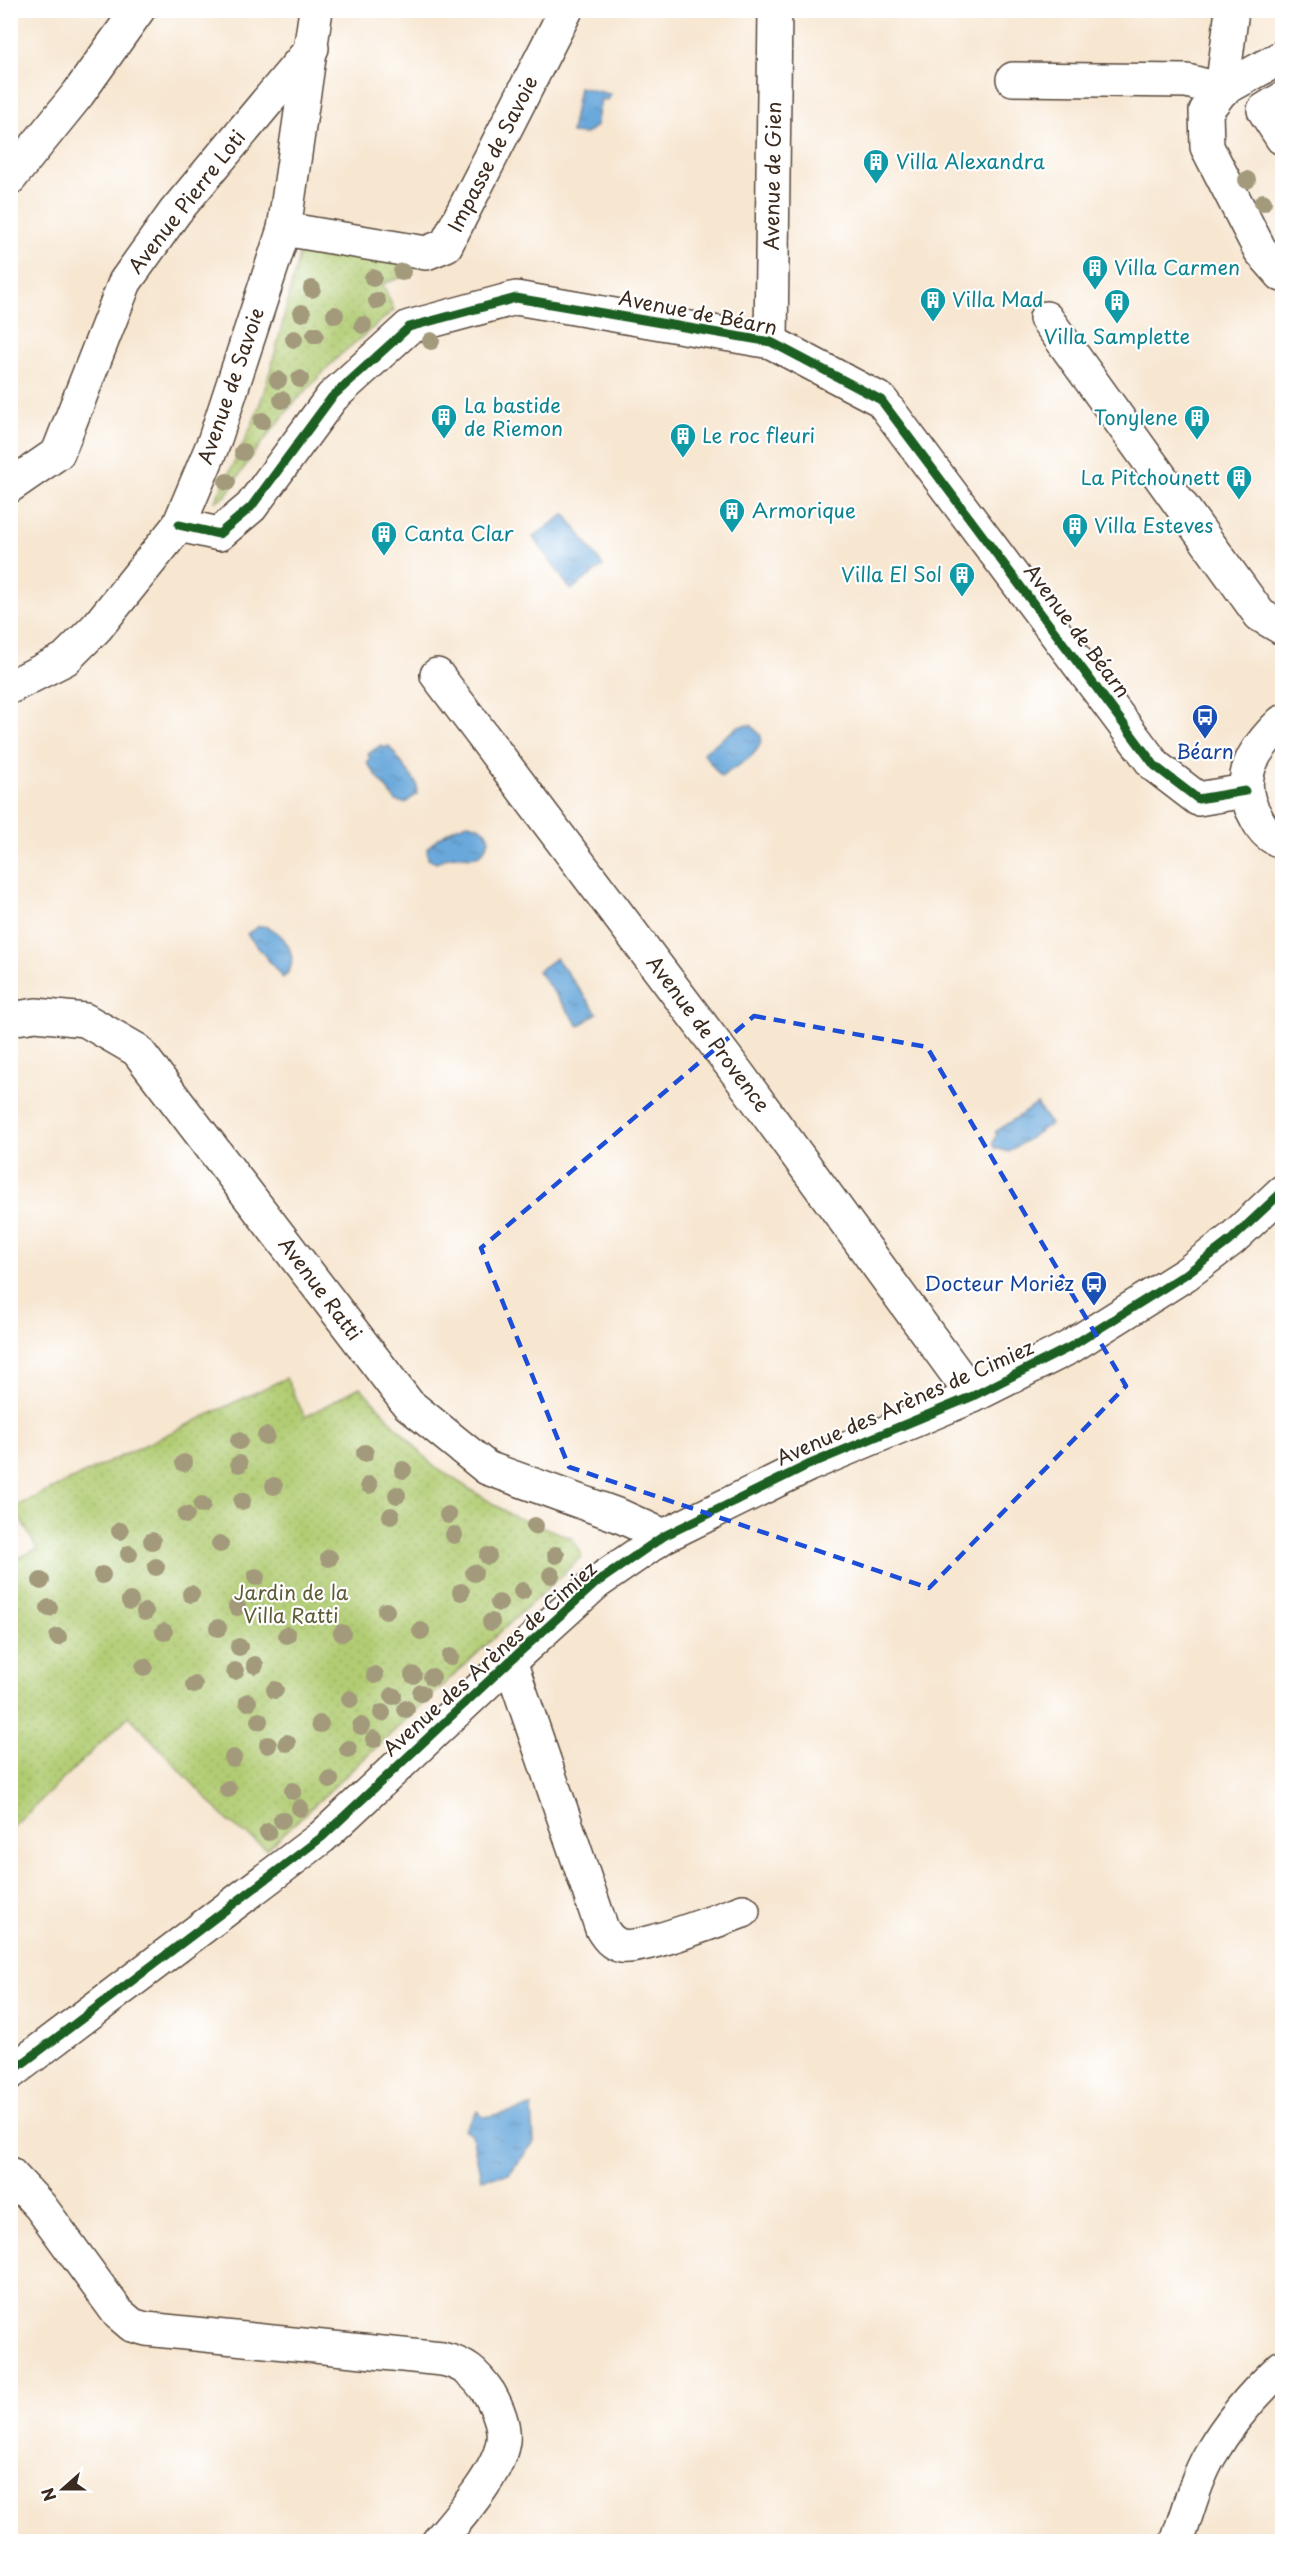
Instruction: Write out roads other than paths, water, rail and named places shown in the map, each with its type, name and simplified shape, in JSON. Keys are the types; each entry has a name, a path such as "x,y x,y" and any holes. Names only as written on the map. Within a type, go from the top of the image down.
{"street":[{"path":"10,178 78,94 138,10"},
{"name":"Avenue de Savoie","path":"10,687 66,660 97,627 179,525 213,442 284,229 316,10"},
{"name":"Impasse de Savoie","path":"284,229 426,253 447,245 566,10"},
{"name":"Avenue de Gien","path":"771,342 776,10"},
{"path":"1222,90 1232,10"},
{"name":"Avenue Pierre Loti","path":"10,486 58,453 125,282 175,212 312,47"},
{"path":"1282,57 1222,90 1206,111 1207,147 1260,250 1282,275"},
{"path":"1013,79 1187,81 1222,90"},
{"path":"1282,99 1264,110 1282,138"},
{"name":"Avenue de Béarn","path":"179,525 219,534 251,507 332,397 410,327 516,298 771,342 881,400 1155,766 1198,799 1245,791"},
{"path":"1046,318 1260,615 1282,628"},
{"name":"Avenue de Provence","path":"437,675 738,1074 973,1396"},
{"path":"1282,722 1254,753 1245,791 1253,813 1264,831 1282,841"},
{"name":"Avenue Ratti","path":"10,1019 36,1015 84,1020 137,1050 408,1404 487,1468 620,1516 664,1536"},
{"name":"Avenue des Arènes de Cimiez","path":"10,2073 322,1838 596,1583 664,1536 808,1465 973,1396 1070,1347 1151,1297 1232,1239 1282,1192"},
{"path":"510,1661 602,1929 614,1944 633,1947 743,1911"},
{"path":"10,2174 40,2206 118,2313 132,2325 146,2329 442,2359 461,2364 472,2371 484,2386 496,2408 503,2432 503,2443 488,2475 438,2541"},
{"path":"1177,2541 1209,2457 1231,2423 1254,2394 1282,2367"}],"water":[{"path":"579,87 610,94 608,100 601,99 596,126 586,134 571,133"},
{"path":"565,514 603,566 571,590 533,537"},
{"path":"751,725 761,736 757,749 747,760 721,777 703,753 739,726"},
{"path":"381,745 384,748 389,746 417,784 417,794 405,803 396,801 367,763 370,758 368,754"},
{"path":"468,823 482,828 488,836 489,840 481,853 472,857 449,857 436,863 428,859 427,848 441,836"},
{"path":"259,926 275,931 288,945 292,962 283,978 247,934"},
{"path":"556,958 597,1013 579,1026 538,971"},
{"path":"1037,1104 1050,1124 1009,1152 995,1148 993,1143 997,1134 995,1132"},
{"path":"532,2107 534,2142 509,2174 481,2179 472,2135 464,2129 477,2111 485,2117"}],"place":[{"name":"Villa Alexandra","path":"876,185"},
{"name":"Villa Carmen","path":"1095,291"},
{"name":"Villa Mad","path":"933,323"},
{"name":"Villa Samplette","path":"1117,325"},
{"name":"La bastide de Riemon","path":"444,440"},
{"name":"Tonylene","path":"1197,441"},
{"name":"Le roc fleuri","path":"683,459"},
{"name":"La Pitchounett","path":"1239,501"},
{"name":"Armorique","path":"732,534"},
{"name":"Villa Esteves","path":"1075,549"},
{"name":"Canta Clar","path":"384,557"},
{"name":"Villa El Sol","path":"962,598"},
{"name":"Béarn","path":"1205,740"},
{"name":"Docteur Moriez","path":"1094,1307"}],"park label":[{"name":"Jardin de la Villa Ratti","path":"291,1604"}]}
